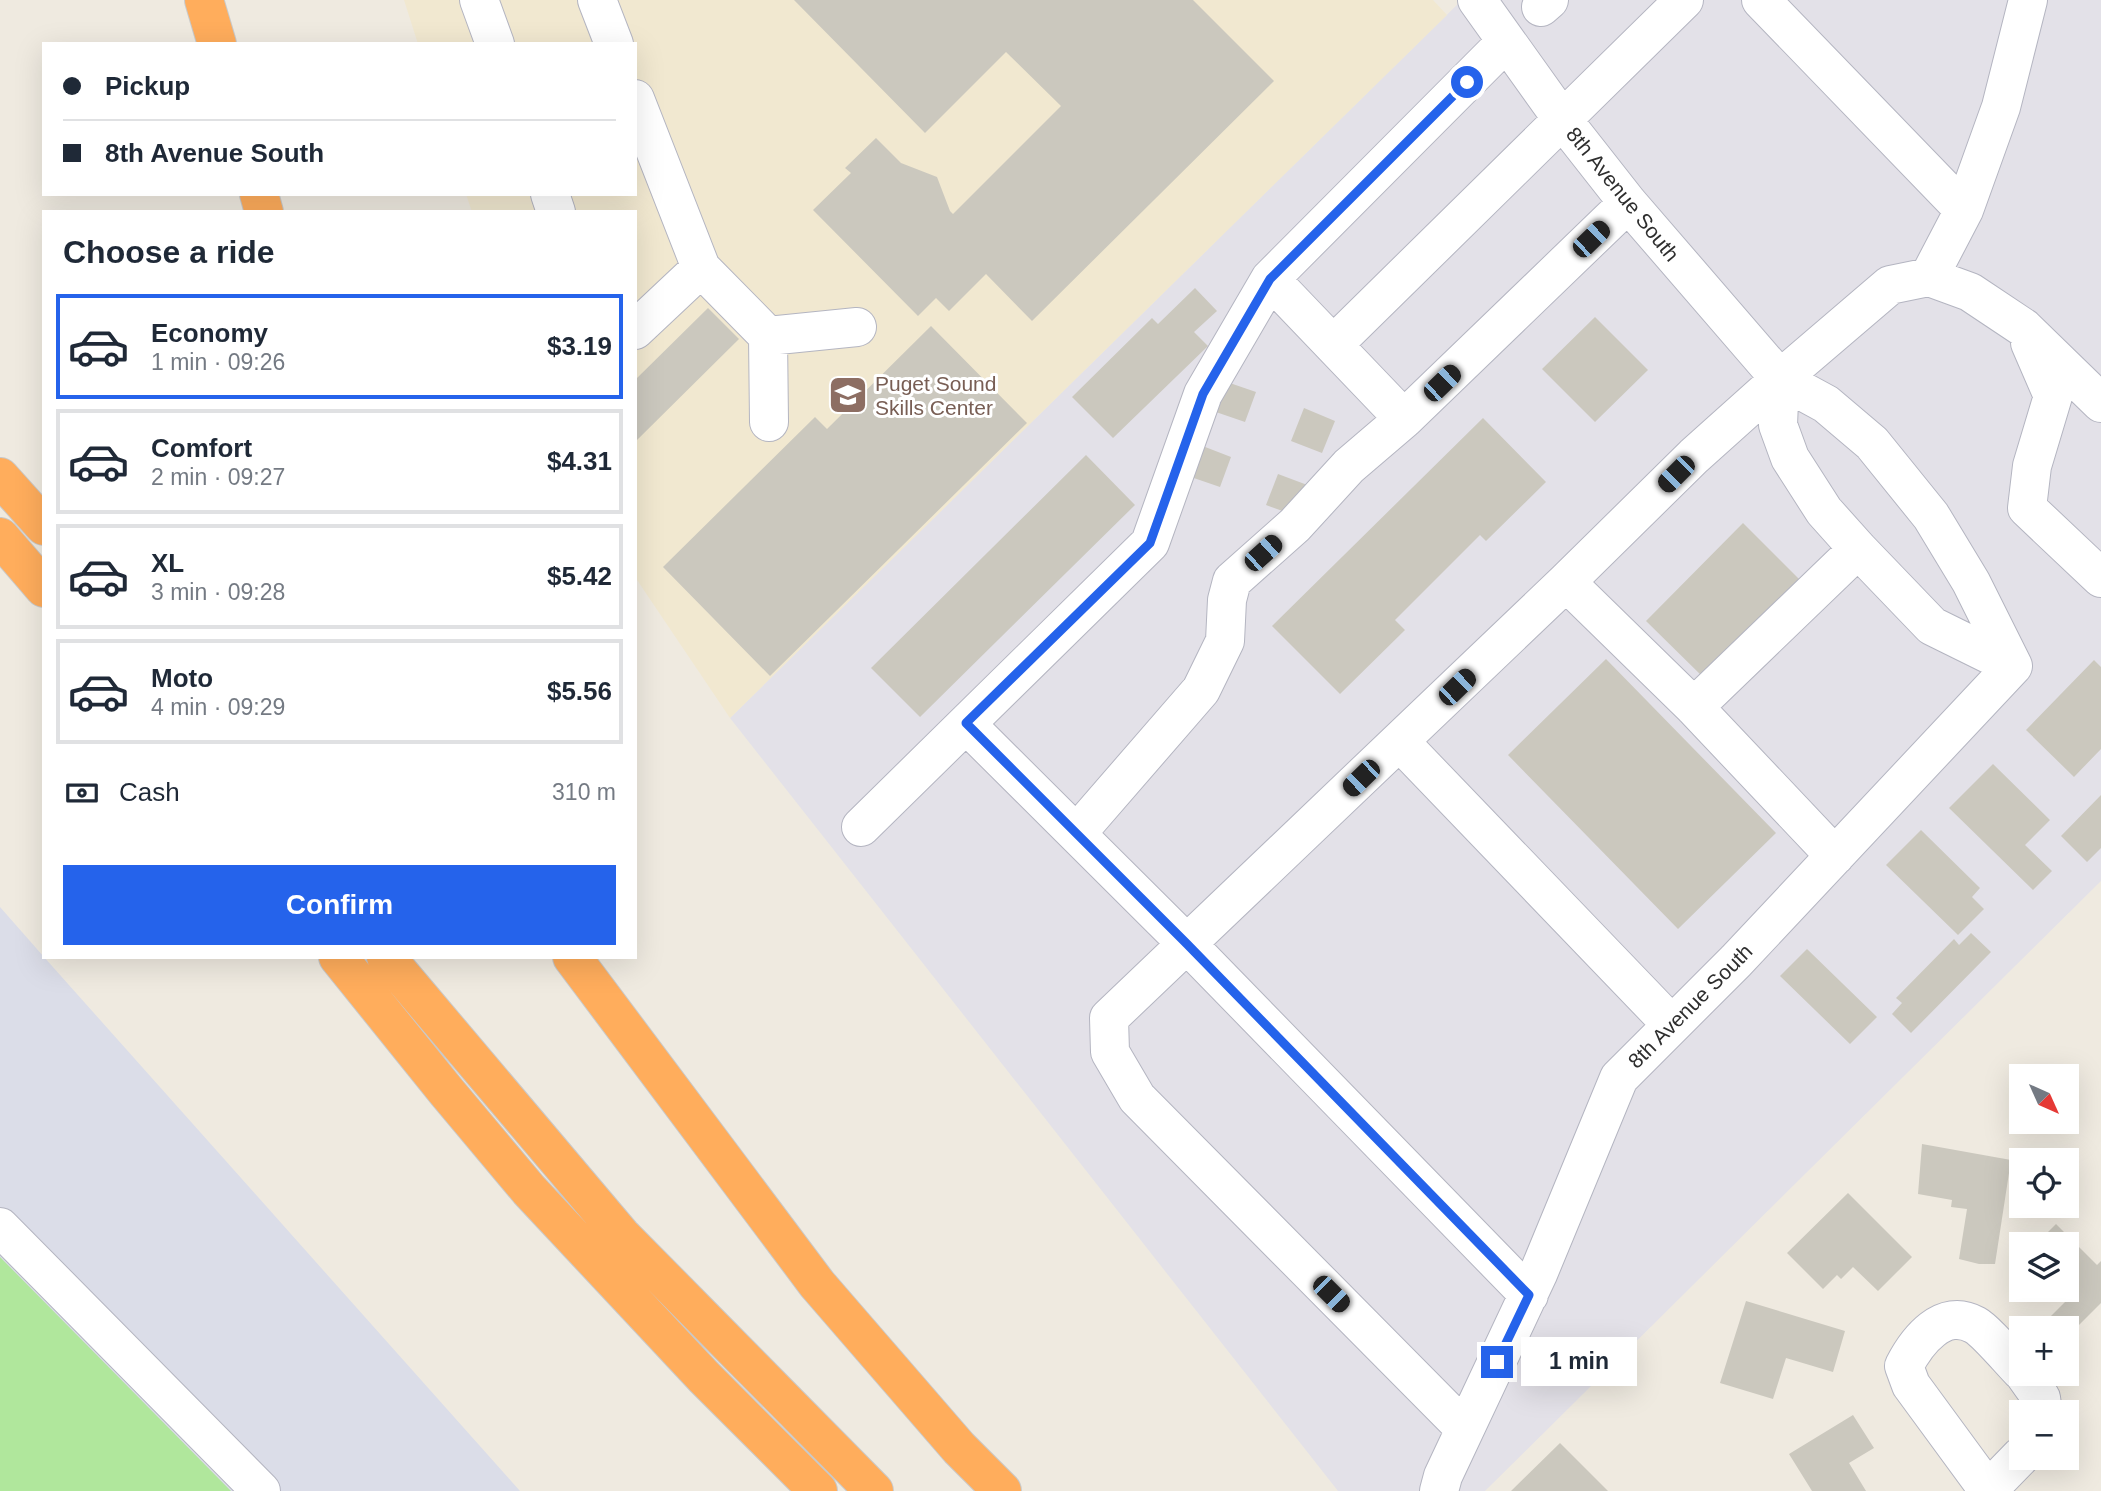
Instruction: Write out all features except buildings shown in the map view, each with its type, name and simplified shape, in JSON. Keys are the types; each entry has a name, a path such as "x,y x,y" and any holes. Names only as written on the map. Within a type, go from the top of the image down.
{"highway":[{"path":"204,0 216,42"},
{"path":"0,477 42,524"},
{"path":"0,537 42,586"},
{"path":"340,959 529,1190 704,1377 818,1491"},
{"path":"388,959 621,1235 874,1491"},
{"path":"573,959 817,1284 959,1448 1002,1491"}],"street":[{"path":"479,0 494,42"},
{"path":"597,0 613,42"},
{"name":"8th Avenue South","path":"1439,1491 1443,1476 1529,1295 1619,1078 1736,961 2013,666 1970,582 1931,516 1872,443 1826,404 1780,379 1628,203 1562,120 1477,0"},
{"path":"1334,345 1684,0"},
{"path":"1761,0 1964,210"},
{"path":"1929,277 1964,210 2001,107 2028,0"},
{"path":"861,827 1150,543 1203,394 1270,279 1506,42"},
{"path":"637,104 701,268 768,336 769,422"},
{"path":"1077,833 1201,690 1225,641 1227,600 1232,581 1295,525 1349,466 1404,419 1628,203"},
{"path":"637,328 701,268"},
{"path":"1465,1429 1137,1098 1111,1052 1109,1018 1400,742 1694,456 1890,285 1929,277 1970,292 2024,328 2101,403"},
{"path":"1270,279 1404,419"},
{"path":"768,336 857,327"},
{"path":"2024,328 2053,396 2032,466 2027,508 2101,578"},
{"path":"1780,379 1778,425 1790,458 1825,511 1932,626 2013,666"},
{"path":"1693,707 1858,549"},
{"path":"1566,582 1693,707 1835,856"},
{"path":"966,723 1187,944 1529,1295"},
{"path":"1400,742 1672,1025"},
{"path":"0,1227 261,1491"},
{"path":"2009,1359 1976,1325 1956,1318 1937,1326 1922,1337 1904,1366 1911,1385 1987,1490 2009,1469"}],"shaded area":[{"name":"Puget Sound Skills Center","path":"404,0 1433,0 1447,15 730,718 637,580 637,210 471,210 467,196 637,196 637,42 417,42"},
{"path":"1462,0 2101,0 2101,881 1485,1491 1338,1491 730,718"},
{"path":"0,907 42,955 42,959 46,959 520,1491 0,1491"}],"green space":[{"path":"0,1257 231,1491 0,1491"}],"place":[{"name":"Puget Sound Skills Center","path":"848,395"}],"route":[{"path":"1467,82 1270,279 1203,394 1150,543 966,723 1187,944 1529,1295 1497,1362"}]}
